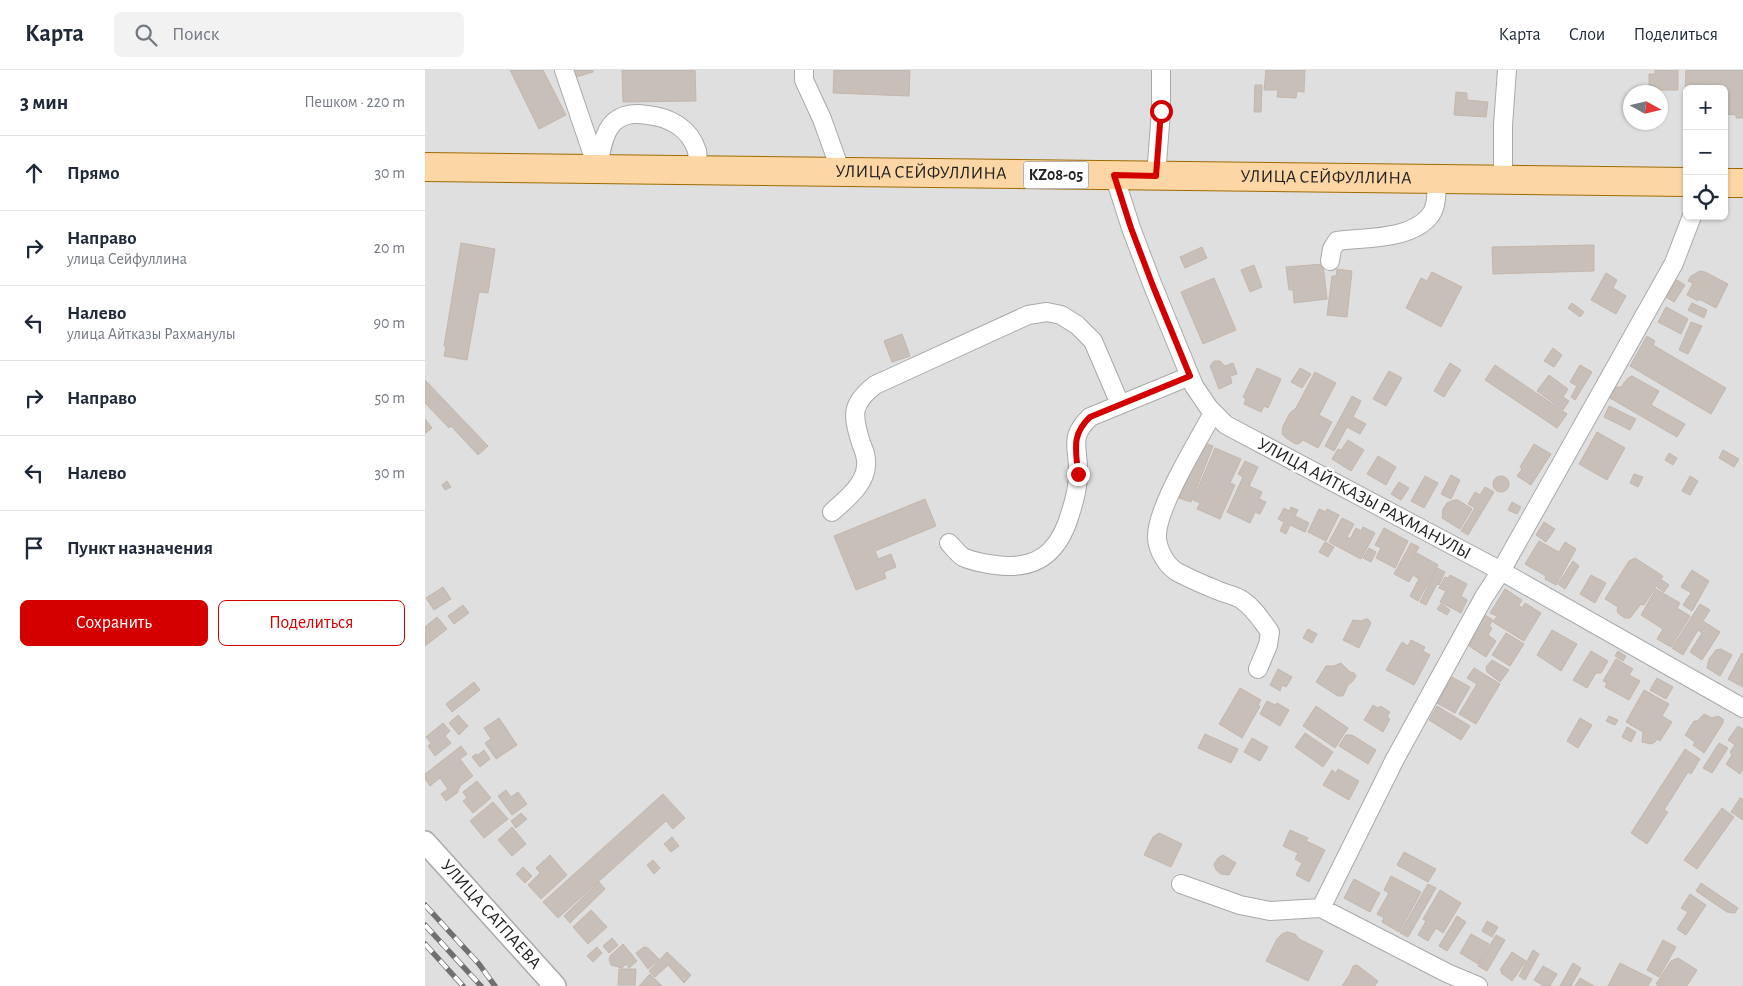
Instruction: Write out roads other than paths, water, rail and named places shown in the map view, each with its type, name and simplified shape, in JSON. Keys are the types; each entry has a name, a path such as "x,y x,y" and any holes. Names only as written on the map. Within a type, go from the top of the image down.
{"main road":[{"name":"УЛИЦА СЕЙФУЛЛИНА","path":"425,167 1683,182"},
{"path":"1728,183 1743,183"}],"street":[{"path":"564,70 598,169"},
{"path":"804,70 804,80 822,119 841,172"},
{"path":"1156,176 1161,111 1161,70"},
{"path":"1503,180 1503,125 1507,70"},
{"path":"598,169 601,146 613,123 624,116 637,114 658,116 671,120 686,132 697,151 698,170"},
{"name":"УЛИЦА АЙТКАЗЫ РАХМАНУЛЫ","path":"1114,175 1131,228 1194,386 1213,413 1226,425 1501,571 1743,708"},
{"path":"1331,261 1332,249 1337,241 1392,236 1415,227 1430,217 1435,205 1437,179"},
{"path":"1321,908 1395,759 1484,597 1501,571 1674,263 1690,220"},
{"path":"832,512 855,489 866,467 865,455 854,417 857,402 864,394 875,385 1029,315 1047,312 1061,315 1077,325 1093,341 1121,404"},
{"path":"949,543 963,557 998,566 1017,566 1033,562 1050,553 1059,542 1067,525 1075,498 1078,474 1075,446 1081,425 1090,417 1190,376"},
{"path":"1213,413 1183,469 1164,510 1157,538 1161,553 1177,572 1241,599 1263,622 1270,632 1268,645 1258,669"},
{"name":"УЛИЦА САТПАЕВА","path":"425,842 555,986"},
{"path":"1181,884 1240,905 1270,911 1321,908 1447,973 1478,986"}],"railway":[{"path":"425,905 479,964 495,986"},
{"path":"425,925 481,986"},
{"path":"425,944 463,986"}]}
